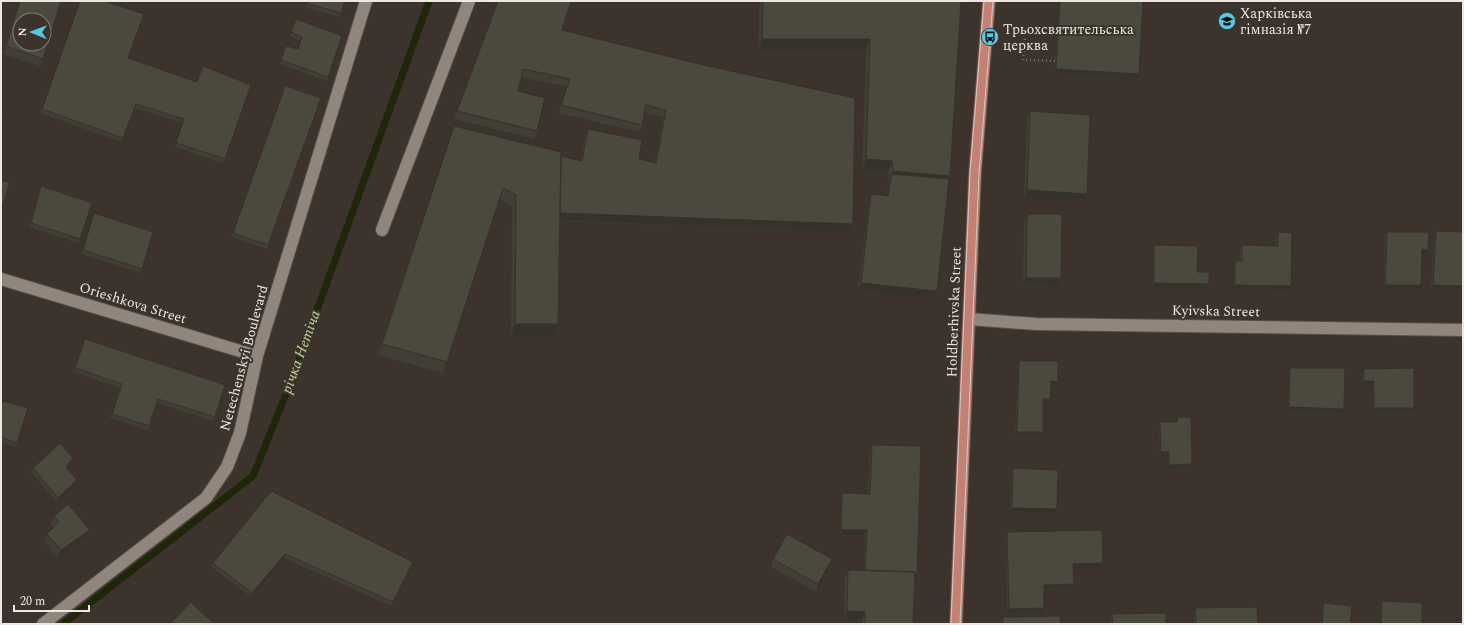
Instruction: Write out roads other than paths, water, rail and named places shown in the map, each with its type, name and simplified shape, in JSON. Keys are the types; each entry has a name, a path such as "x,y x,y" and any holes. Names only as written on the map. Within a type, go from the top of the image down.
{"main road":[{"name":"Holdberhivska Street","path":"956,624 975,173 989,1"}],"street":[{"name":"Netechenskyi Boulevard","path":"43,624 206,498 227,467 240,433 257,356 366,1"},
{"path":"382,230 469,1"},
{"name":"Orieshkova Street","path":"1,279 257,356"},
{"name":"Kyivska Street","path":"969,319 1036,324 1463,330"}],"waterway":[{"name":"річка Нетіча","path":"63,624 253,476 292,379 429,1"}],"tram line":[{"path":"951,624 970,173 984,1"},
{"path":"960,624 979,174 993,1"}],"place":[{"name":"Харківська гімназія №7","path":"1227,21"},
{"name":"Трьохсвятительська церква","path":"990,37"}]}
